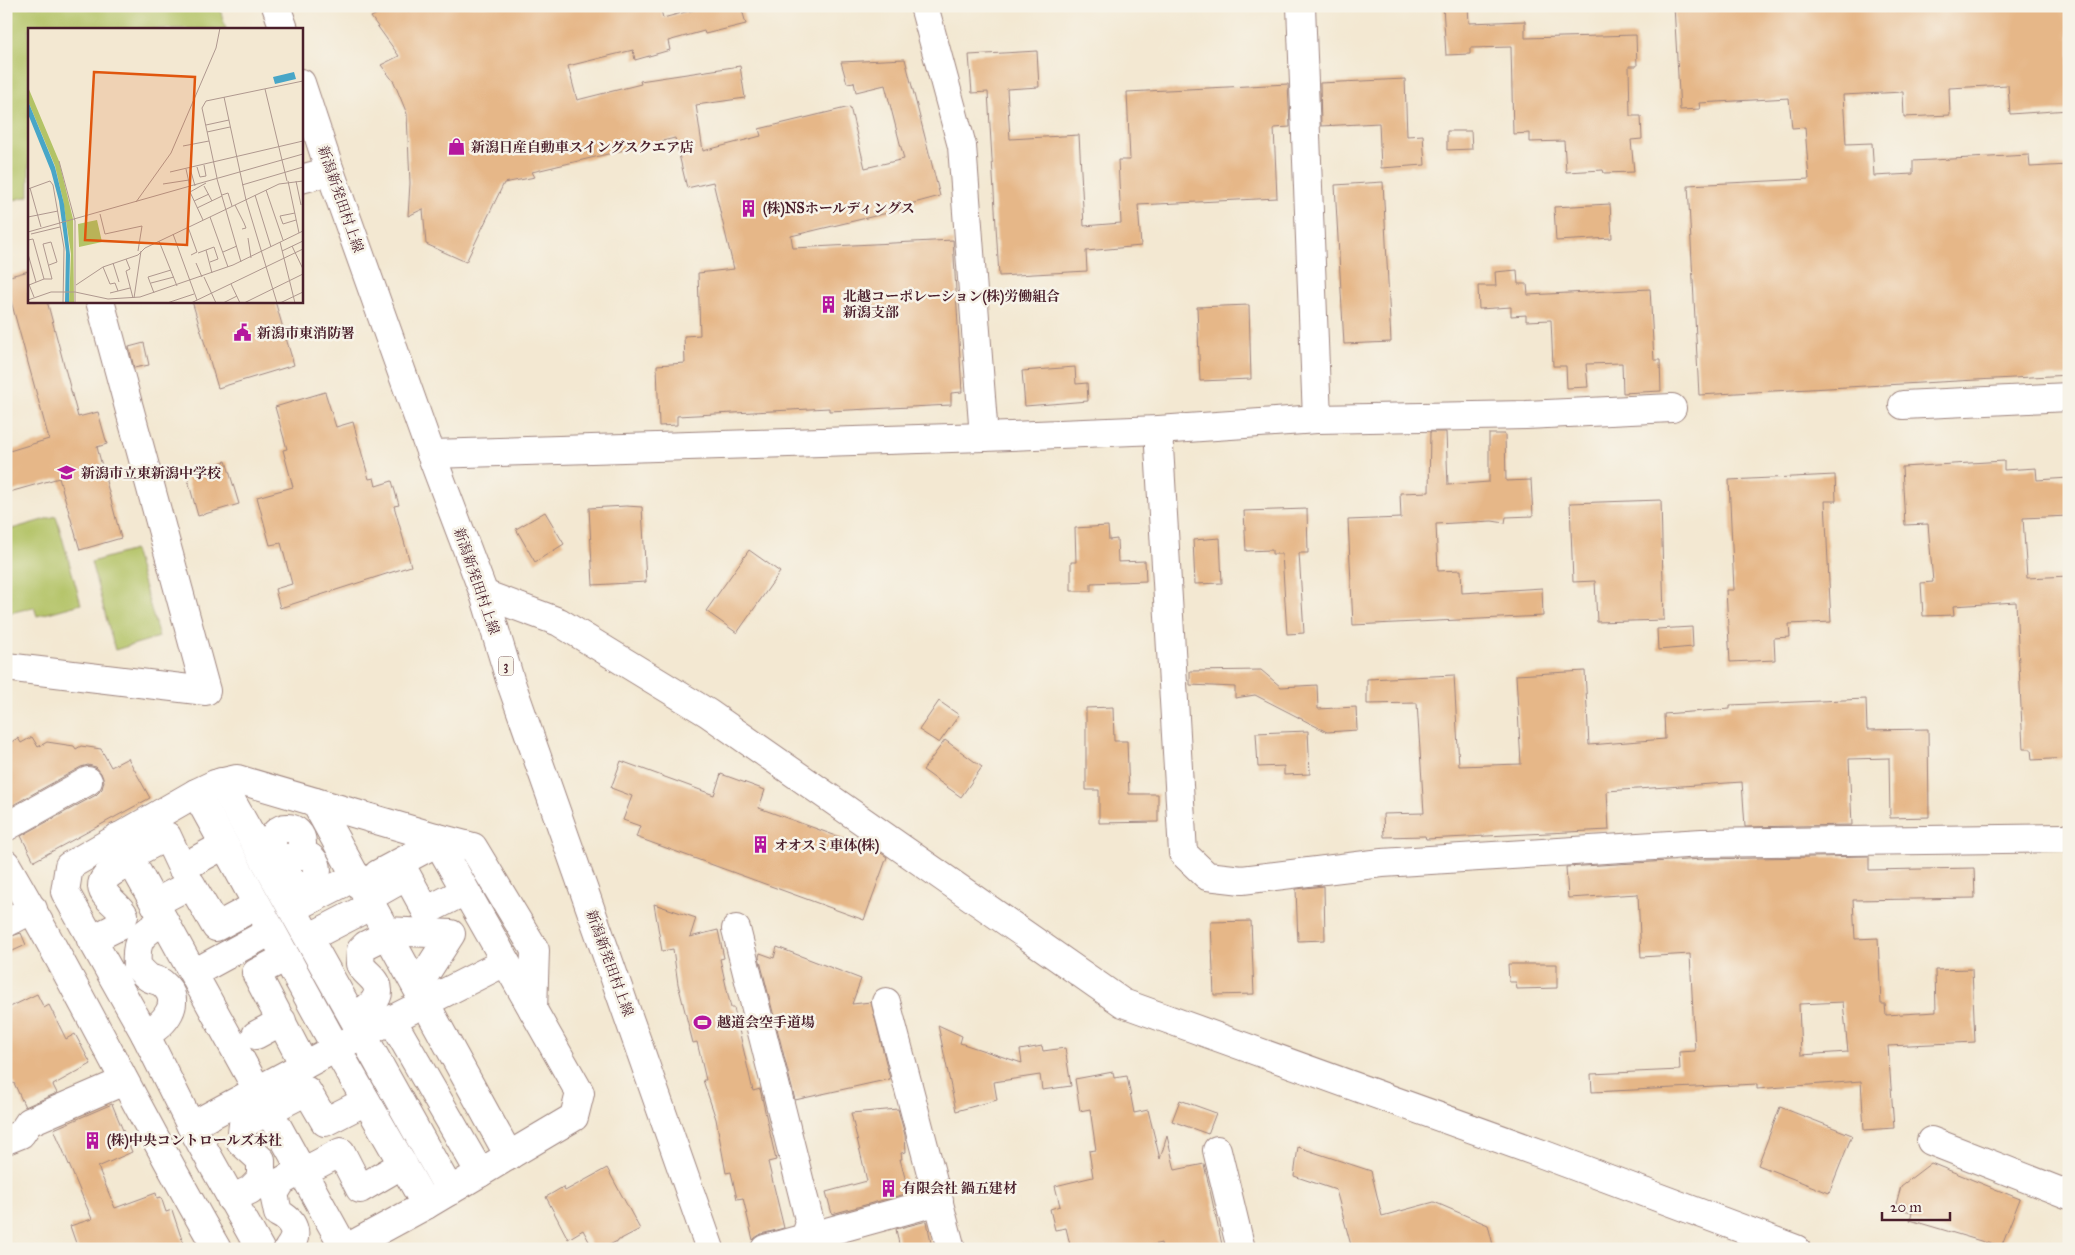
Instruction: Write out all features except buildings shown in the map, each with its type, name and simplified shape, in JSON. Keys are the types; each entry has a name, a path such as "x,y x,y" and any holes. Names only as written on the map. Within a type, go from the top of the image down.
{"street":[{"path":"276,6 284,28"},
{"path":"924,6 962,146 984,437"},
{"path":"1301,6 1317,418"},
{"name":"新潟新発田村上線","path":"302,86 330,171 431,454 484,594 511,683 710,1249"},
{"path":"302,179 330,171"},
{"path":"6,667 206,691 100,302"},
{"path":"1903,406 2069,397"},
{"path":"431,454 984,437 1158,430 1317,418 1526,415 1672,408"},
{"path":"1158,430 1183,853 1206,876 1242,880 1382,863 1702,843 2069,838"},
{"path":"484,594 559,622 708,713 1123,1003 1545,1154 1796,1249"},
{"path":"91,940 121,925 124,915 119,906 105,894 102,888 104,880 126,852 196,793 222,782 237,779 321,812 473,847 535,950 533,1010"},
{"path":"6,827 88,781"},
{"path":"222,782 450,1191"},
{"path":"196,793 336,1048 426,1205"},
{"path":"300,835 321,812"},
{"path":"321,812 509,1156"},
{"path":"224,845 182,868 167,836 126,852 69,866 65,892 145,1034 191,1126 260,1249"},
{"path":"126,852 264,1099 345,1249 426,1205 574,1117 580,1093 436,840"},
{"path":"325,918 364,890 390,856 436,840"},
{"path":"315,862 342,849"},
{"path":"6,864 33,910 164,1159 217,1249"},
{"path":"364,890 407,876 426,911 465,891"},
{"path":"145,1034 166,1021 171,1007 171,995 162,983 148,977 137,966 135,949 139,939 150,929 159,912 190,884 216,926 257,906"},
{"path":"6,924 33,910"},
{"path":"736,929 810,1223 805,1238"},
{"path":"194,974 271,931"},
{"path":"231,1199 250,1190 261,1179 261,1160 241,1142 240,1131 243,1124 264,1099 304,1065 336,1048 358,1025 374,1002 377,994 376,984 360,964 360,950 387,932 451,934 421,995"},
{"path":"286,957 256,974 304,1065"},
{"path":"358,1025 392,1020 421,995 506,962"},
{"path":"886,1002 951,1249"},
{"path":"392,1020 480,1173"},
{"path":"256,1034 282,1022"},
{"path":"6,1140 21,1134 28,1122 124,1081"},
{"path":"191,1126 264,1099 307,1091 325,1122 366,1101"},
{"path":"1931,1141 2069,1195"},
{"path":"1217,1150 1241,1249"},
{"path":"288,1249 294,1240 295,1231 292,1223 278,1213 274,1194 282,1181 341,1152 360,1188 403,1164"},
{"path":"764,1249 939,1201"}],"green space":[{"path":"6,6 219,6 226,28 28,28 28,196 6,202"},
{"path":"56,516 81,604 37,616 34,607 6,614 6,520 9,519 12,529"},
{"path":"134,550 159,637 115,650 91,562"}],"place":[{"name":"新潟日産自動車スイングスクエア店","path":"457,147"},
{"name":"(株)NSホールディングス","path":"749,208"},
{"name":"北越コーポレーション(株)労働組合 新潟支部","path":"829,304"},
{"name":"新潟市東消防署","path":"243,333"},
{"name":"新潟市立東新潟中学校","path":"67,473"},
{"name":"オオスミ車体(株)","path":"760,845"},
{"name":"越道会空手道場","path":"703,1022"},
{"name":"(株)中央コントロールズ本社","path":"93,1140"},
{"name":"有限会社 鍋五建材","path":"888,1188"}]}
